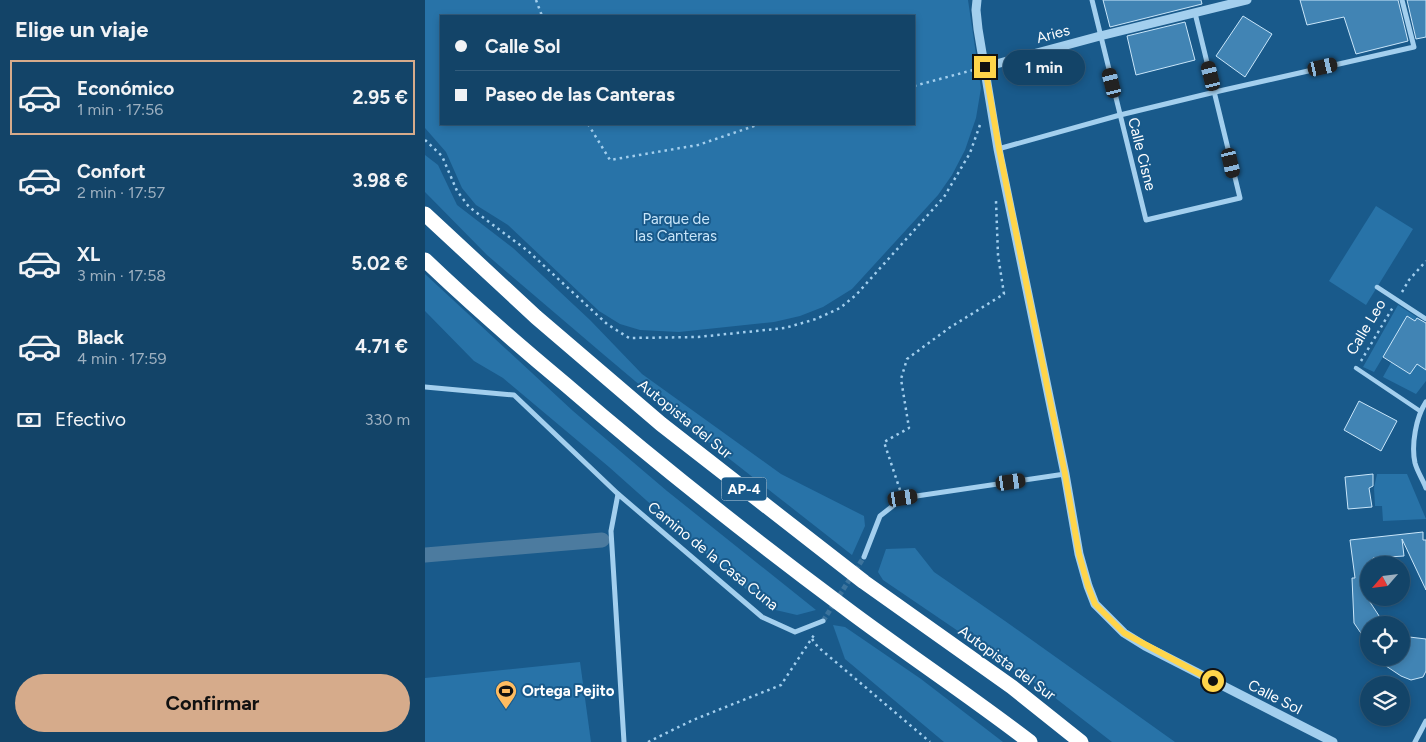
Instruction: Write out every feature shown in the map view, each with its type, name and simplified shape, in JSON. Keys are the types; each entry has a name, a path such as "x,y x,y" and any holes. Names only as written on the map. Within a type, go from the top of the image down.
{"highway":[{"name":"Autopista del Sur","path":"425,214 537,317 661,424 864,582 1011,687 1081,742"},
{"name":"AP-4","path":"425,260 518,345 654,460 846,609 1030,742"}],"street":[{"name":"Calle Sol","path":"977,0 978,29 1006,186 1065,474 1079,554 1095,604 1124,633 1145,646 1333,742"},
{"name":"Calle Cisne","path":"1091,0 1146,220 1240,198 1215,92"},
{"name":"Aries","path":"985,67 1100,36 1247,0"},
{"path":"999,149 1120,115 1414,46 1401,0"},
{"path":"1195,13 1215,92"},
{"name":"Calle Leo","path":"1377,287 1426,319"},
{"path":"1356,368 1426,414"},
{"name":"Camino de la Casa Cuna","path":"425,387 514,395 618,494 762,617 795,632 823,621"},
{"path":"1426,402 1420,411 1415,433 1415,462 1426,488"},
{"path":"863,557 880,516 903,498 1065,474"},
{"path":"618,494 611,532 624,742"},
{"path":"1415,742 1426,721"}],"path":[{"path":"536,0 542,15"},
{"path":"915,86 985,67"},
{"path":"425,140 442,156 457,191 469,207 529,251 607,324 629,338 698,337 785,328 816,319 839,308 856,295 944,197 970,153 982,120 993,118"},
{"path":"589,125 610,160 698,145 757,125"},
{"path":"903,498 884,442 909,428 901,379 907,359 949,328 1004,294 998,255 996,199 1006,186"},
{"name":"Calle Leo","path":"1356,368 1409,280 1426,261"},
{"path":"648,742 693,720 781,684 823,621"},
{"path":"811,639 930,742"}],"green space":[{"name":"Parque de las Canteras","path":"425,0 968,0 981,88 976,118 965,150 952,175 938,195 852,289 823,307 800,316 774,322 679,332 640,330 620,324 599,311 508,225 476,205 462,188 446,152 425,128"},
{"path":"425,155 438,165 457,205 513,248 590,320 642,374 781,474 864,516 865,526 852,555 699,435 487,255 425,192"},
{"path":"1376,206 1413,229 1366,305 1329,281"},
{"path":"425,274 573,411 667,491 816,610 797,615 767,608 609,467 503,378 474,361 425,311"},
{"path":"1398,305 1426,323 1425,328 1407,317 1374,372 1363,367"},
{"path":"1393,359 1400,368 1410,374 1417,364 1423,368 1426,364 1426,381 1416,394 1383,377"},
{"path":"1377,474 1407,474 1426,519 1383,521 1382,506 1375,506 1374,488"},
{"path":"915,548 934,572 1175,742 1112,742 1045,690 883,580 878,572 886,549"},
{"path":"833,625 845,627 921,679 1003,742 944,742 845,659"},
{"name":"Ortega Pejito","path":"580,662 591,742 425,742 425,678"}],"building":[{"path":"1103,0 1201,0 1202,4 1110,27"},
{"path":"1300,0 1398,0 1408,41 1356,54 1344,17 1307,25"},
{"path":"1407,0 1426,0 1426,37 1416,39"},
{"path":"1243,16 1272,34 1245,77 1216,56"},
{"path":"1185,22 1195,60 1136,75 1127,36"},
{"path":"1407,316 1415,321 1417,318 1426,323 1426,370 1417,364 1410,374 1383,357"},
{"path":"1359,401 1397,421 1381,451 1344,430"},
{"path":"1373,474 1373,486 1369,488 1372,507 1348,509 1345,477"},
{"path":"1423,532 1423,540 1426,540 1426,590 1402,539 1404,556 1360,556 1360,606 1373,606 1379,616 1360,616 1360,632 1354,623 1352,578 1355,578 1350,540"},
{"path":"1410,637 1426,639 1426,671 1423,677 1411,680 1410,676 1401,676 1386,666 1410,666"}],"waterway":[{"path":"425,555 602,540"}],"tunnel":[{"path":"823,621 864,557"}],"place":[{"name":"Ortega Pejito","path":"506,710"}],"route":[{"path":"985,67 999,149 1065,474 1079,554 1088,586 1095,604 1124,633 1213,681"}]}
